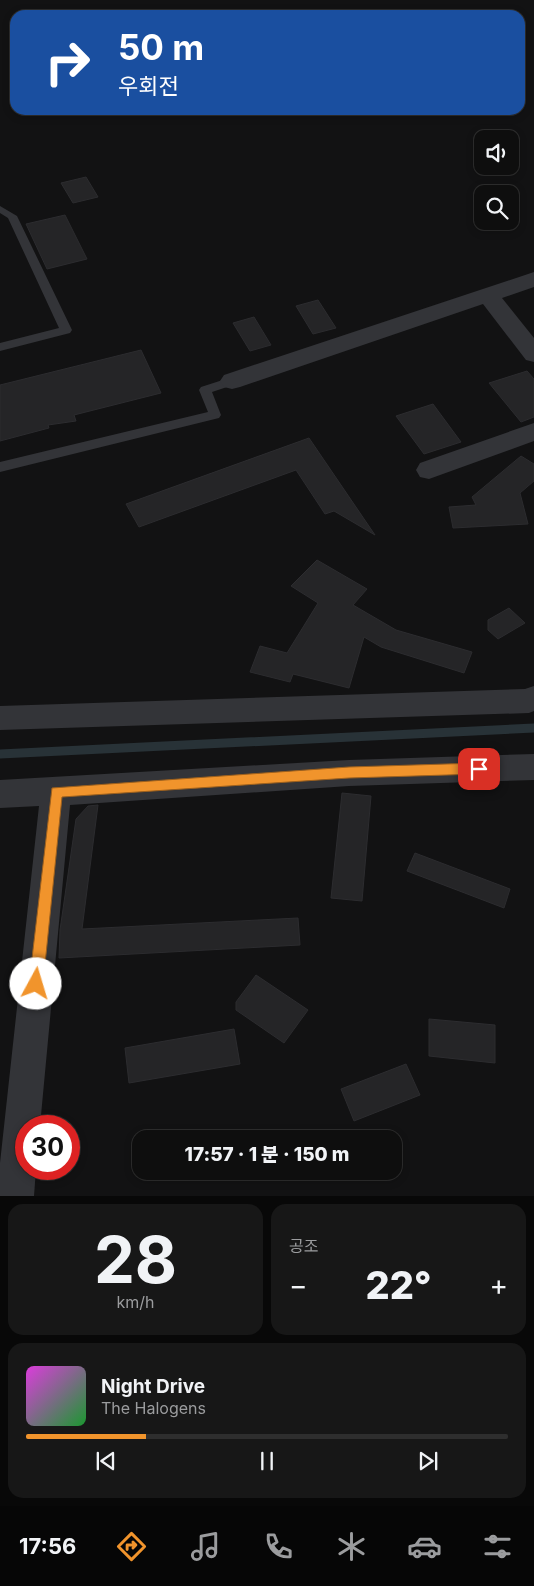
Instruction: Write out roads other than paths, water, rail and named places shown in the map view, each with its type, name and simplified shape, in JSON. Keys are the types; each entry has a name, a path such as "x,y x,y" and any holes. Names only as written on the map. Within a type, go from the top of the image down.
{"street":[{"path":"232,381 534,279"},
{"path":"488,295 534,354"},
{"path":"429,470 534,432"},
{"path":"0,718 509,702 529,701 534,698"},
{"path":"0,794 349,773 534,767"},
{"path":"15,1196 56,792"}],"lane":[{"path":"0,209 12,216 66,330 0,347"},
{"path":"0,467 215,415 205,390 232,381"}],"waterway":[{"path":"0,754 534,728"}]}
